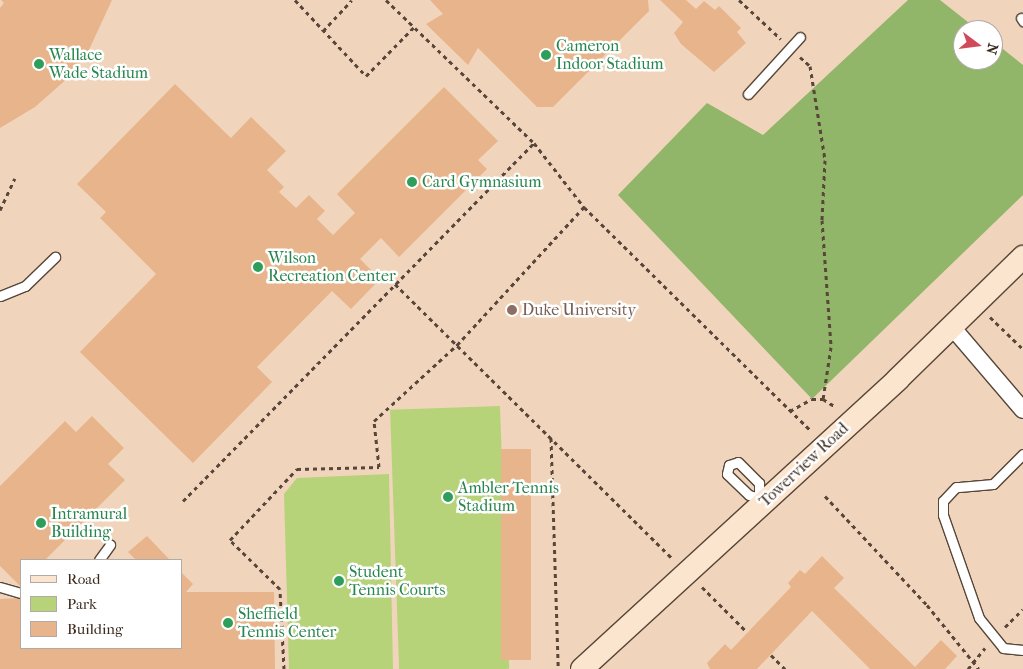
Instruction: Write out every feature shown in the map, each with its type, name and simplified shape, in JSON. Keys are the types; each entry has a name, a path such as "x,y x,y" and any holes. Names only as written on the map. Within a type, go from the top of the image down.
{"street":[{"name":"Towerview Road","path":"582,669 688,574 762,498 826,445 952,327 1023,257"},
{"path":"952,327 1023,410"}],"lane":[{"path":"748,94 800,38"},
{"path":"0,296 24,286 55,258"},
{"path":"1023,454 993,484 956,487 943,501 943,514 979,618 1003,648 1023,650"},
{"path":"738,462 752,475 759,483 762,498 749,495 727,474 727,463 738,462"},
{"path":"100,559 110,545"},
{"path":"0,588 20,593"}],"path":[{"path":"294,0 366,76 414,27"},
{"path":"323,31 352,0"},
{"path":"386,0 534,143 584,207 826,445"},
{"path":"739,0 810,66 824,160 822,220 831,347 823,398"},
{"path":"183,501 534,143"},
{"path":"0,210 15,178"},
{"path":"284,669 280,589 230,540 297,469 378,467 374,421 457,346 584,207"},
{"path":"395,284 746,631"},
{"path":"990,317 1023,349"},
{"path":"823,398 834,406"},
{"path":"790,411 823,398"},
{"path":"551,437 558,666"},
{"path":"825,496 927,605 979,669"},
{"path":"771,655 785,669"},
{"path":"968,669 974,664"}],"shaded area":[{"name":"Duke University","path":"0,0 1023,0 1023,669 0,669"}],"green space":[{"path":"908,0 940,0 965,20 953,20 953,70 1003,70 1003,49 1023,65 1023,195 812,399 618,195 707,103 763,135"},
{"name":"Ambler Tennis Stadium","path":"500,406 509,669 399,669 390,410"},
{"name":"Student Tennis Courts","path":"389,474 393,669 289,669 284,494 297,478"}],"building":[{"name":"Wallace Wade Stadium","path":"1,0 112,0 88,52 69,77 35,107 0,128 0,8 4,3"},
{"name":"Cameron Indoor Stadium","path":"430,0 648,0 649,11 553,107 537,107 478,48 468,65 426,24 443,14"},
{"path":"660,0 686,0 696,9 704,1 715,10 719,6 741,28 737,32 746,43 714,72 681,44 674,33 683,22"},
{"name":"Wilson Recreation Center","path":"175,84 231,138 251,117 286,151 267,170 284,187 279,192 296,208 309,195 325,211 317,219 333,235 355,213 337,194 444,87 498,141 478,160 487,169 399,257 381,238 360,259 380,279 351,309 332,291 257,367 272,382 193,463 80,352 156,274 100,218 106,212 77,184"},
{"name":"Intramural Building","path":"92,416 124,448 108,464 125,480 46,559 20,559 20,586 0,566 0,486 65,421 76,432"},
{"path":"501,449 531,449 531,660 501,660"},
{"path":"147,536 169,559 135,559 128,552"},
{"path":"822,556 844,578 834,588 915,667 941,640 957,656 945,669 870,669 812,611 757,669 710,669 707,663 725,644 731,650 791,587 788,583 800,570 805,574"},
{"name":"Sheffield Tennis Center","path":"182,573 193,584 186,592 274,592 275,669 0,669 0,599 20,598 20,649 182,649"}],"place":[{"name":"Cameron Indoor Stadium","path":"546,55"},
{"name":"Wallace Wade Stadium","path":"39,64"},
{"name":"Card Gymnasium","path":"412,182"},
{"name":"Wilson Recreation Center","path":"258,267"},
{"name":"Duke University","path":"512,310"},
{"name":"Ambler Tennis Stadium","path":"448,497"},
{"name":"Intramural Building","path":"41,523"},
{"name":"Student Tennis Courts","path":"339,581"},
{"name":"Sheffield Tennis Center","path":"228,623"}]}
